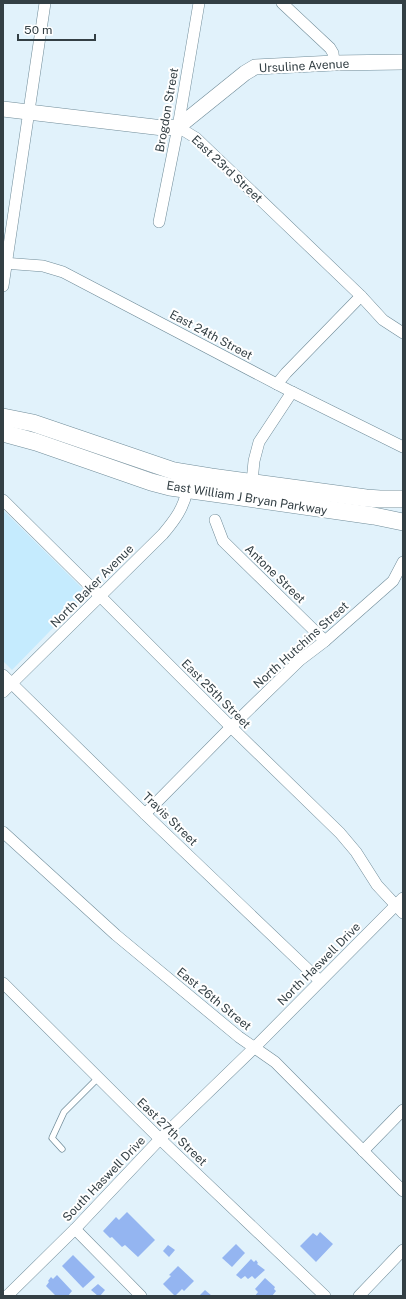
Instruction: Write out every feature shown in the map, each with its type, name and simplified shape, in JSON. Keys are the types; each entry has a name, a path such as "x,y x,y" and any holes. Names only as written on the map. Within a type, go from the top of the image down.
{"main road":[{"name":"East William J Bryan Parkway","path":"3,416 39,425 174,470 212,477 380,499 403,499"},
{"name":"East William J Bryan Parkway","path":"3,434 36,442 151,482 187,490 403,522"}],"street":[{"path":"3,286 5,264 45,3"},
{"name":"Brogdon Street","path":"159,222 178,127 199,3"},
{"path":"282,3 330,48 333,53 334,63"},
{"name":"Ursuline Avenue","path":"178,127 245,73 255,67 334,63 403,62"},
{"path":"3,109 163,128 178,127"},
{"name":"East 23rd Street","path":"178,127 196,138 361,296 383,320 403,333"},
{"name":"East 24th Street","path":"5,264 43,266 62,272 292,392 403,447"},
{"path":"277,384 361,296"},
{"path":"252,482 254,461 259,442 292,392"},
{"name":"North Baker Avenue","path":"3,692 163,534 178,516 187,490"},
{"name":"East 25th Street","path":"3,500 231,727 340,833 356,852 377,885 401,905"},
{"name":"Antone Street","path":"215,520 223,541 325,641"},
{"name":"North Hutchins Street","path":"145,814 300,660 325,641 393,581 403,562"},
{"name":"Travis Street","path":"3,674 145,814 320,981"},
{"name":"East 26th Street","path":"3,832 116,935 238,1037 275,1062 403,1191"},
{"name":"North Haswell Drive","path":"254,1048 320,981 401,905"},
{"name":"East 27th Street","path":"5,989 325,1296"},
{"name":"South Haswell Drive","path":"7,1296 75,1229 160,1139 254,1048"},
{"path":"363,1151 403,1110"},
{"path":"75,1229 141,1296"},
{"path":"359,1296 403,1250"}],"lane":[{"path":"62,1149 52,1138 64,1112 98,1078"}],"shaded area":[{"path":"3,510 87,593 12,670 3,661"}],"building":[{"path":"127,1212 155,1240 138,1257 125,1245 122,1247 112,1237 110,1238 103,1231 116,1217 119,1220"},
{"path":"320,1232 333,1244 316,1262 300,1246 313,1233 317,1236"},
{"path":"236,1244 245,1253 232,1267 222,1258"},
{"path":"168,1245 175,1250 169,1257 163,1251"},
{"path":"73,1255 95,1277 83,1288 62,1266"},
{"path":"251,1259 254,1262 256,1260 258,1263 257,1264 265,1270 255,1279 252,1276 248,1279 245,1276 241,1279 236,1275"},
{"path":"178,1266 194,1281 184,1291 182,1289 175,1296 163,1284"},
{"path":"57,1275 72,1291 68,1296 56,1296 46,1286 51,1277 53,1279"},
{"path":"265,1278 275,1287 274,1289 276,1291 272,1296 255,1296 258,1292 255,1289"},
{"path":"98,1284 105,1290 100,1296 91,1290"},
{"path":"205,1290 212,1296 199,1296"}]}
